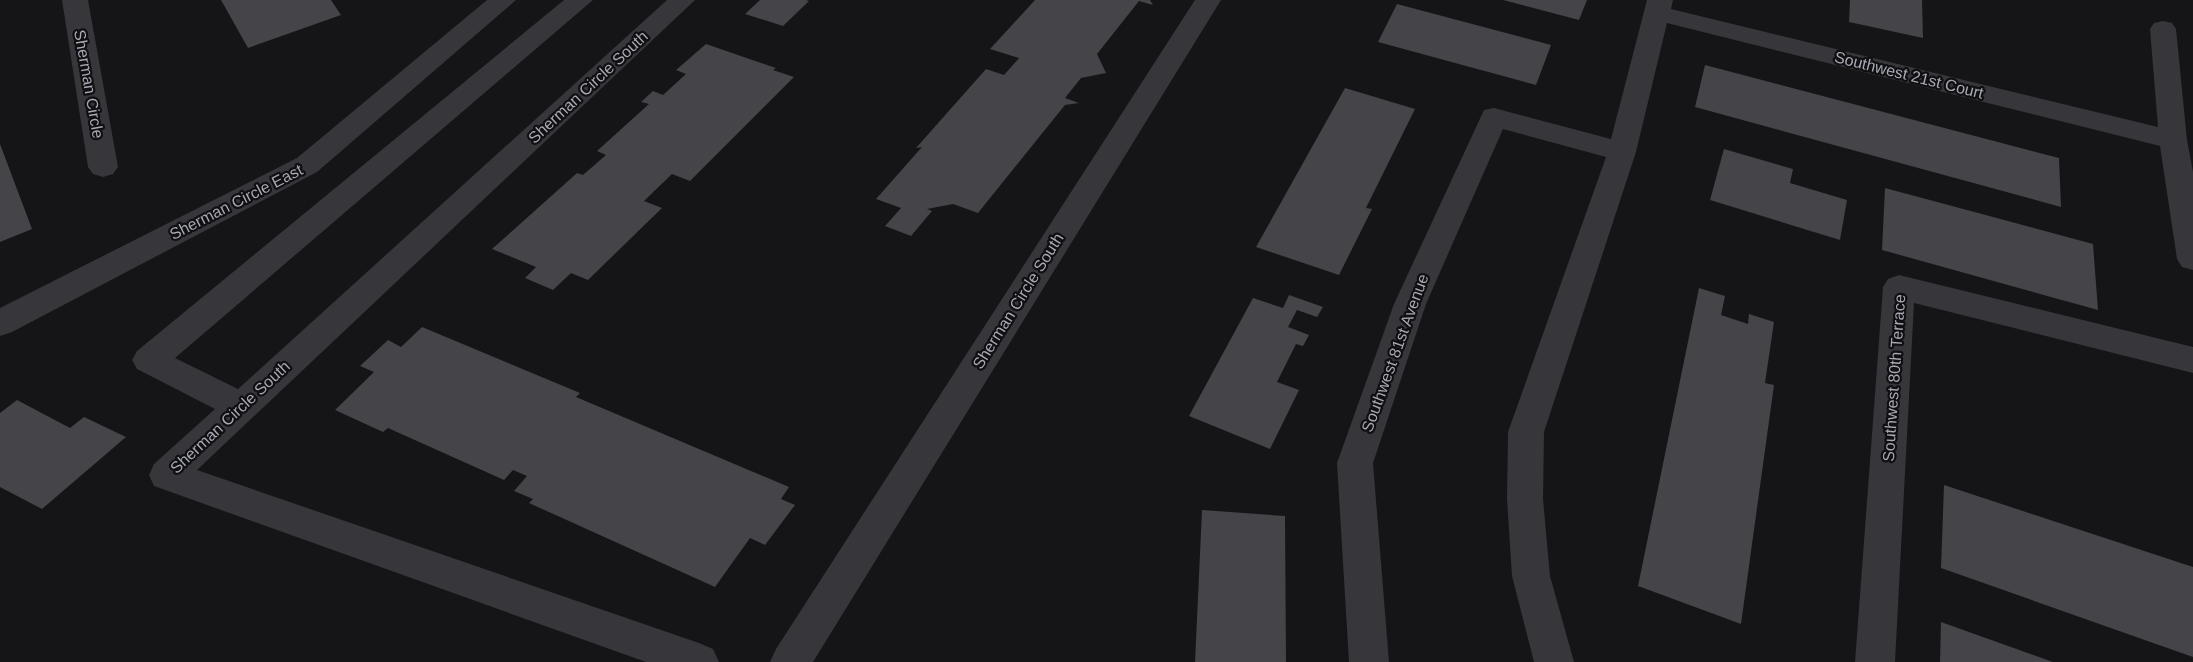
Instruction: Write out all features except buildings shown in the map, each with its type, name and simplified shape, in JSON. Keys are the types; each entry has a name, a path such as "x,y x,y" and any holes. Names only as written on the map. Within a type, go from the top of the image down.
{"street":[{"name":"Sherman Circle","path":"75,0 103,167"},
{"name":"Sherman Circle East","path":"0,323 307,165 503,0"},
{"path":"241,406 149,360 580,0"},
{"name":"Sherman Circle South","path":"790,662 1208,0"},
{"name":"Sherman Circle South","path":"671,2 167,475 699,662"},
{"path":"1554,662 1531,576 1525,499 1526,432 1622,152 1659,6"},
{"name":"Southwest 21st Court","path":"1659,6 2173,140"},
{"path":"2163,29 2173,140 2193,259"},
{"name":"Southwest 81st Avenue","path":"1369,662 1355,463 1410,304 1494,117 1622,152"},
{"name":"Southwest 80th Terrace","path":"1875,662 1899,287 2193,360"}]}
